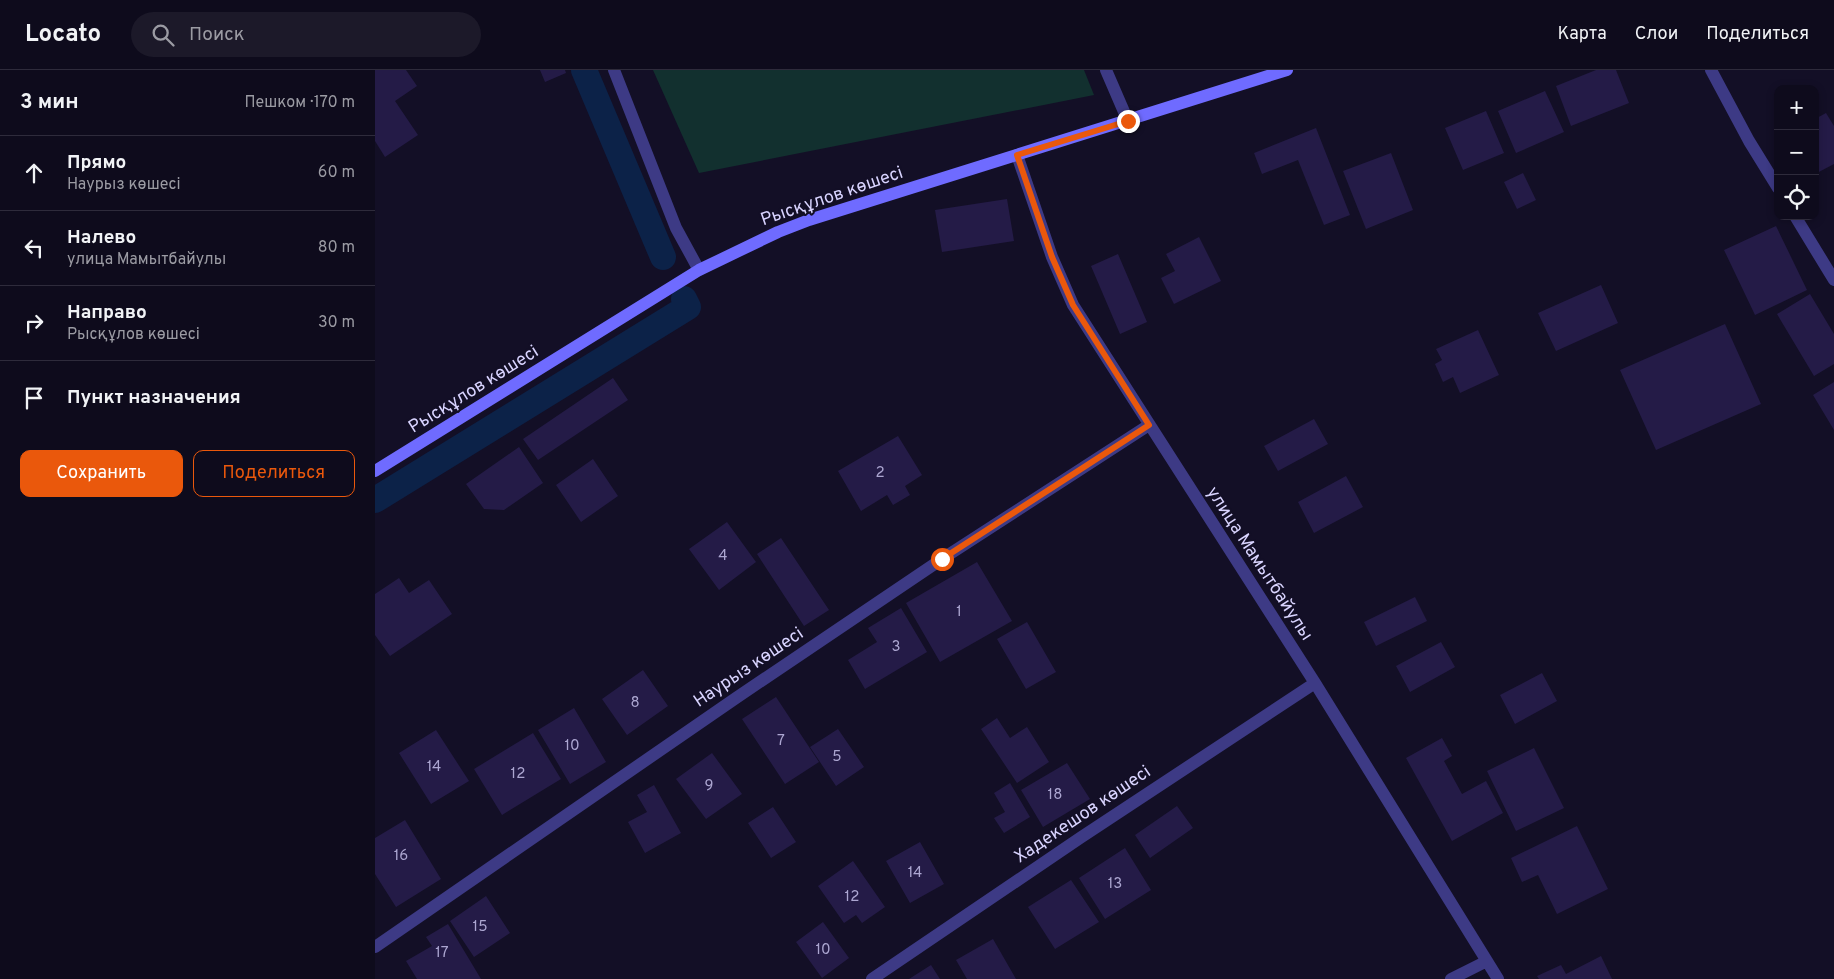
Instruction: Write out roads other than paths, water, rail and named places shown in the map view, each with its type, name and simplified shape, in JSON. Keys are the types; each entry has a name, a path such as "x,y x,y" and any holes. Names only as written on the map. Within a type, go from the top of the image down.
{"street":[{"path":"614,70 676,228 699,270"},
{"path":"1106,70 1128,121"},
{"name":"Рысқұлов көшесі","path":"375,471 699,270 778,232 809,220 1287,70"},
{"path":"1711,70 1749,141 1774,182"},
{"name":"улица Мамытбайулы","path":"1017,155 1052,257 1073,305 1315,683 1498,979"},
{"path":"1797,220 1834,280"},
{"name":"Наурыз көшесі","path":"375,947 735,698 942,559 1149,425"},
{"name":"Хадекешов көшесі","path":"872,979 1080,838 1315,683"},
{"path":"1451,979 1487,961"}],"waterway":[{"path":"584,70 663,257"},
{"path":"375,500 688,307 684,299"}]}
